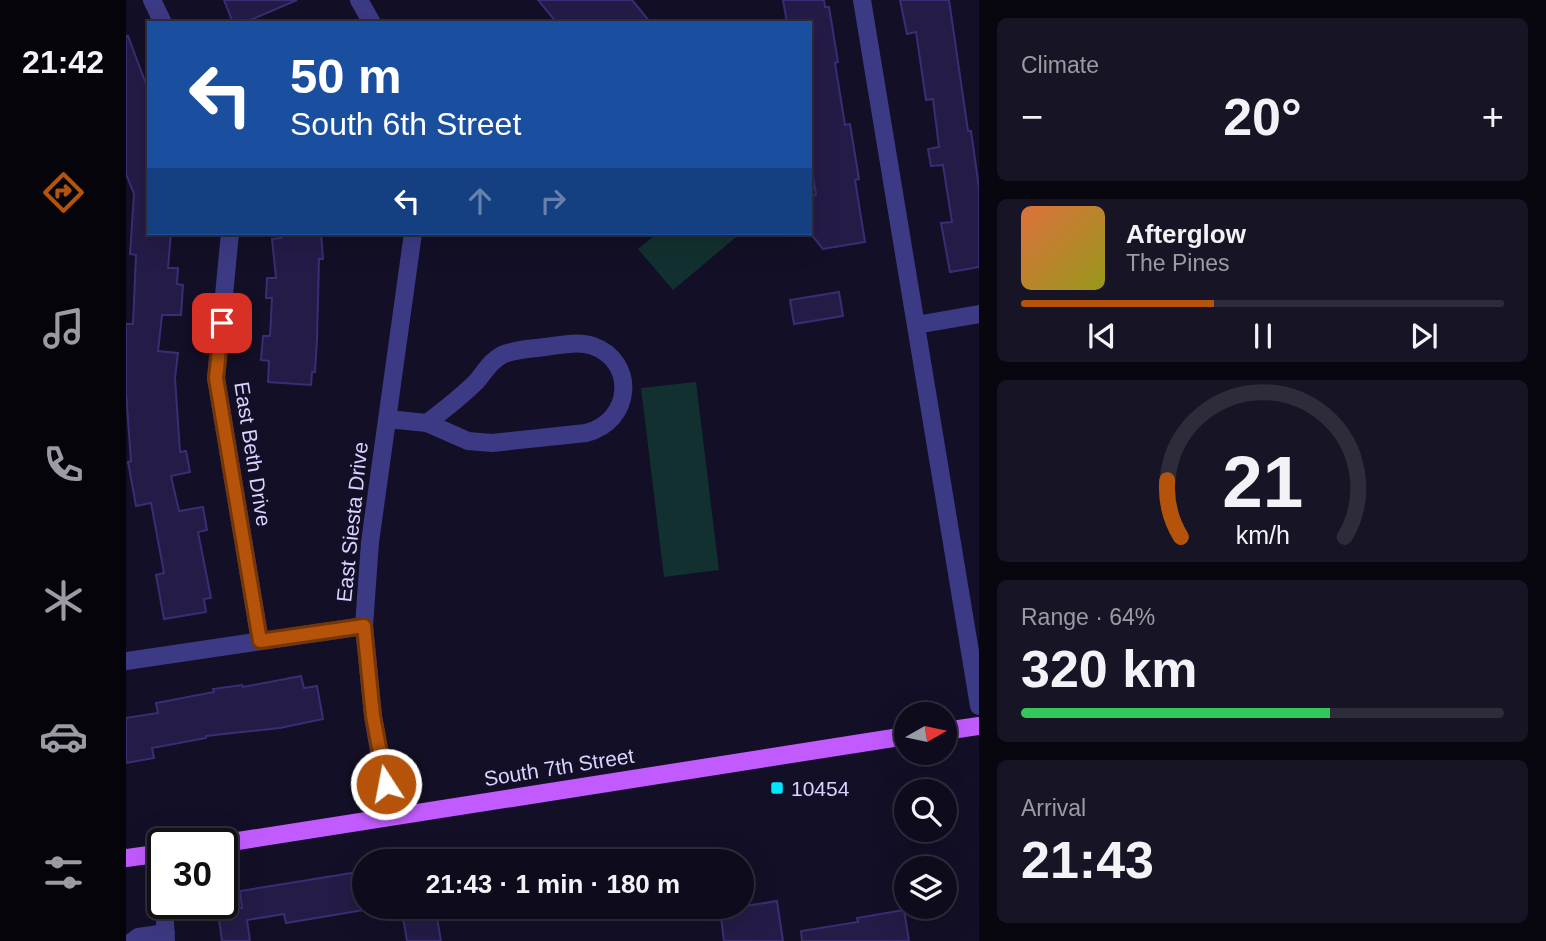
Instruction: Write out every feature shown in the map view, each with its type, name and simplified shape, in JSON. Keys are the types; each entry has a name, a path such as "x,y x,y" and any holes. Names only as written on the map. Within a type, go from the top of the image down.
{"main road":[{"path":"957,729 979,726"},
{"name":"South 7th Street","path":"238,841 894,738"},
{"path":"126,858 147,855"}],"street":[{"path":"152,0 162,21"},
{"path":"359,0 371,21"},
{"path":"862,0 979,706"},
{"name":"East Beth Drive","path":"230,235 216,378 260,641"},
{"name":"East Siesta Drive","path":"390,816 373,716 364,626 370,542 413,235"},
{"path":"916,325 979,314"},
{"path":"387,419 427,424 468,441 492,443 586,433 599,429 620,409 624,384 609,356 594,346 578,343 514,351 487,365 478,380 427,424"},
{"path":"126,661 364,626"},
{"path":"133,941 138,937 166,937 165,919"}],"green space":[{"path":"656,235 739,235 673,290 638,249"},
{"path":"696,382 719,570 664,577 641,388"}],"building":[{"path":"224,0 297,0 248,21 232,21"},
{"path":"538,0 632,0 649,21 555,21"},
{"path":"783,0 824,0 825,7 829,7 845,125 850,124 859,179 855,180 865,242 823,249 812,235 812,197 816,194 812,172 812,21 787,21"},
{"path":"900,0 949,0 979,188 979,267 950,272 941,223 952,222 943,165 931,166 928,149 939,147 933,99 926,100 916,32 907,34"},
{"path":"128,36 147,87 147,235 171,235 168,268 178,268 177,284 183,285 181,315 162,315 158,351 178,353 175,378 180,452 186,451 190,472 171,476 179,511 203,507 207,530 198,532 211,598 204,599 206,612 164,619 156,575 164,573 151,503 136,506 128,462 131,461 126,392 126,324 133,324 136,255 130,254 134,194 126,174"},
{"path":"280,235 321,235 323,259 319,259 315,372 312,372 311,385 268,382 269,361 261,360 263,336 270,336 272,298 266,298 267,278 276,278 272,239 281,238"},
{"path":"839,292 843,316 794,324 790,300"},
{"path":"301,676 304,688 317,686 323,719 280,728 206,736 152,748 154,758 126,763 126,718 158,713 156,703 214,692 213,689 243,687"},
{"path":"352,873 352,912 286,923 284,914 247,920 250,941 222,941 219,919 238,919 238,909 242,908 240,891"},
{"path":"777,901 783,941 724,941 721,919 754,919 754,905"},
{"path":"894,912 894,919 905,919 909,941 802,941 801,931 858,922 857,918"},
{"path":"403,919 437,919 441,941 407,941"}],"place":[{"name":"10454","path":"777,788"}],"route":[{"path":"222,323 216,378 260,641 364,626 373,716 386,784"}]}
